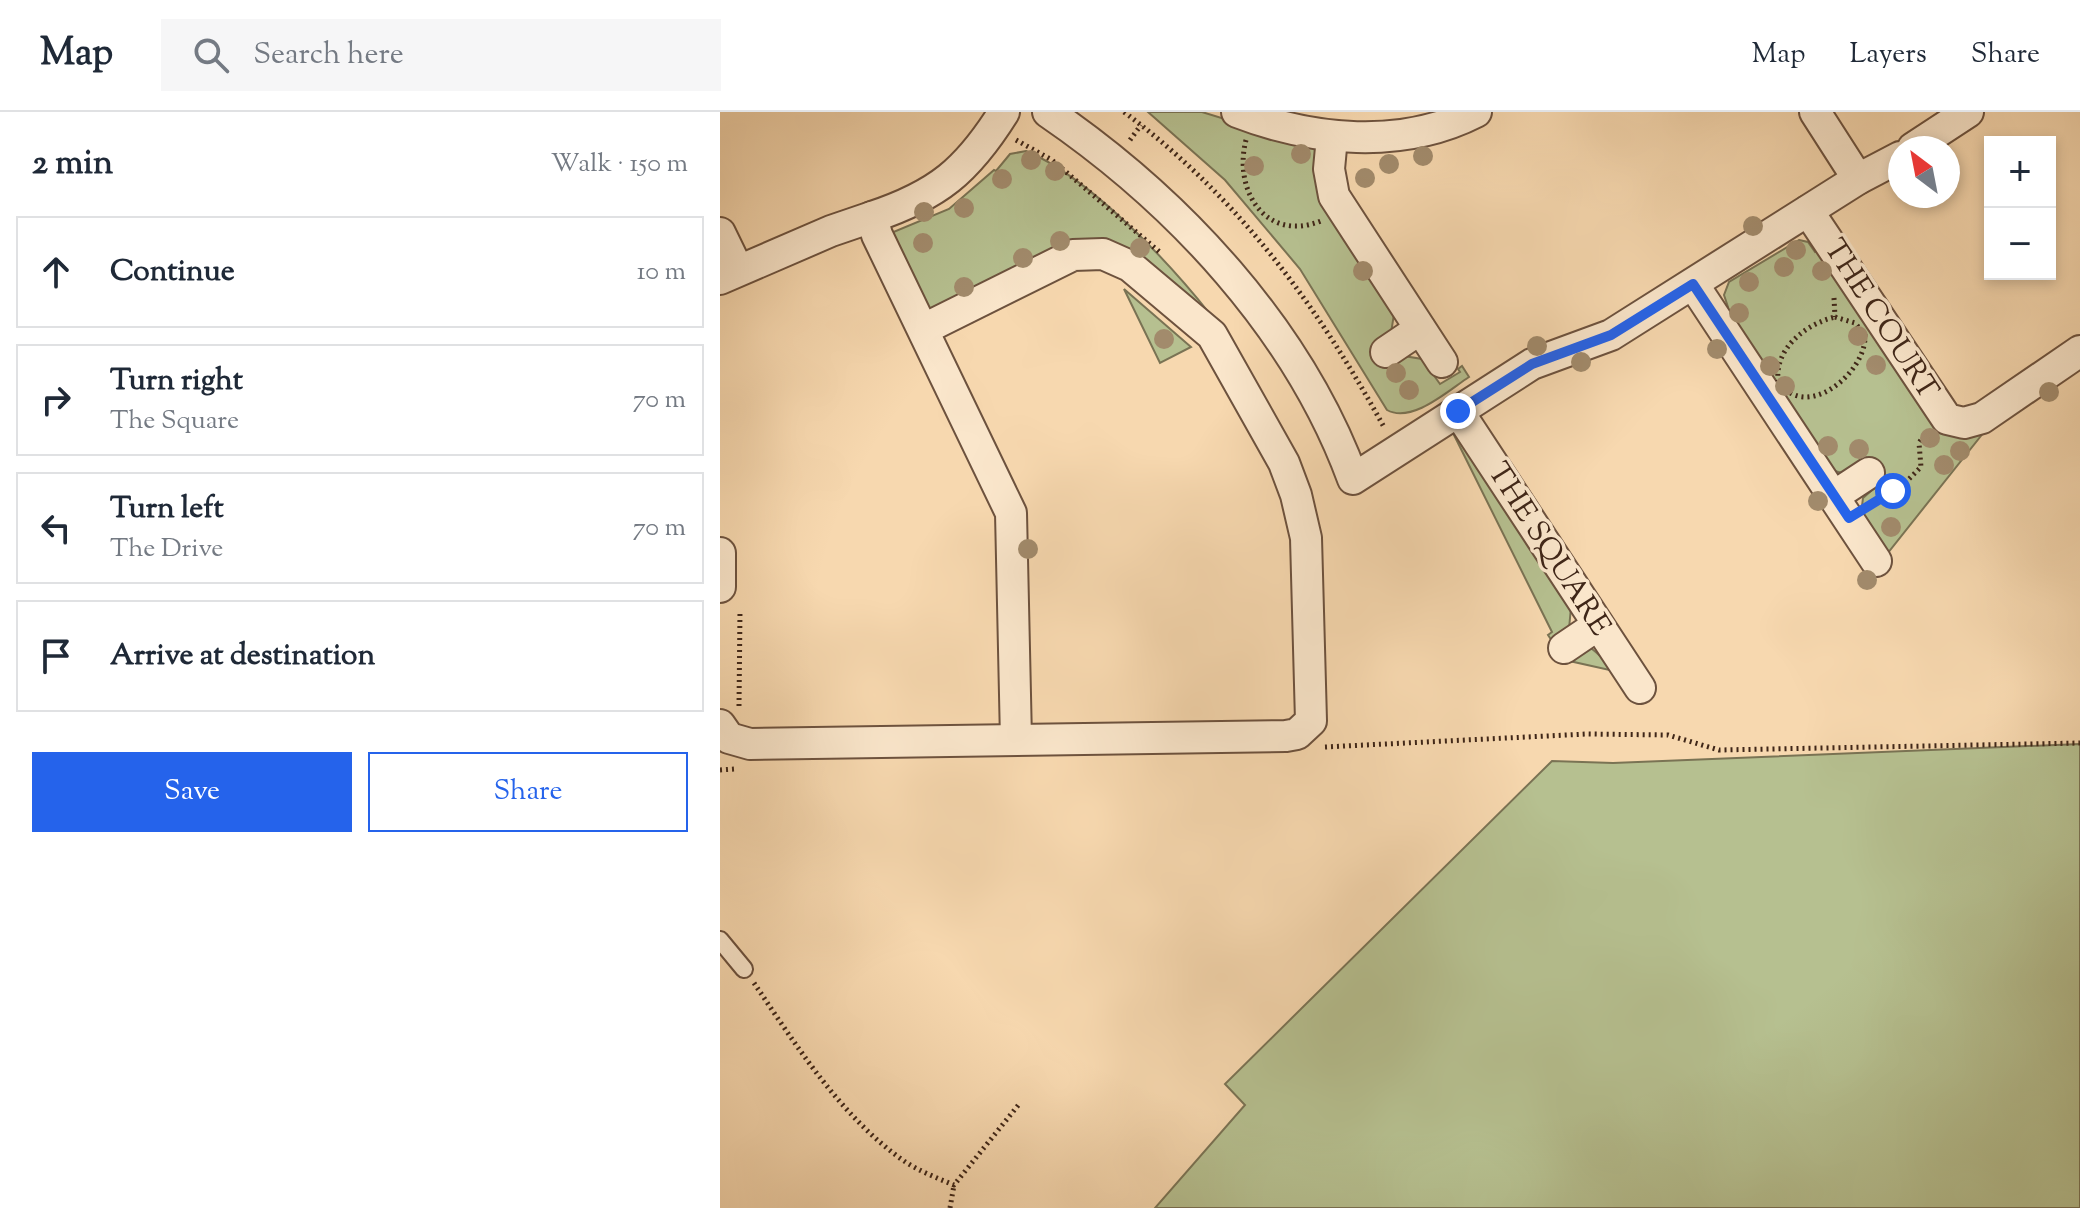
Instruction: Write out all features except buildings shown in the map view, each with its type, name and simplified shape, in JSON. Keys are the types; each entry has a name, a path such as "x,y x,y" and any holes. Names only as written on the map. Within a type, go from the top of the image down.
{"street":[{"path":"1048,112 1137,178 1203,242 1292,362 1335,436 1353,479 1532,364 1611,335 1858,179 1888,163"},
{"path":"1244,115 1332,137 1412,134 1443,126 1476,112"},
{"path":"1815,112 1858,179"},
{"path":"1931,136 1968,112"},
{"path":"720,233 729,274 902,207 946,183 982,145 1008,125"},
{"path":"1332,137 1331,184 1343,210 1442,362"},
{"name":"THE COURT","path":"1808,211 1945,417 1964,423 1974,421 2080,351"},
{"path":"872,217 1014,525 1016,740"},
{"path":"730,720 729,738 750,744 1286,736 1306,728 1313,714 1308,565 1302,515 1284,463 1217,340 1130,266 1116,259 1089,253 1073,255 924,329"},
{"path":"1693,284 1876,561"},
{"path":"1386,352 1420,329"},
{"name":"THE SQUARE","path":"1458,411 1640,688"},
{"path":"1842,507 1869,473"},
{"path":"720,553 720,587"},
{"path":"1564,648 1598,625"}],"lane":[{"path":"720,940 744,969"}],"path":[{"path":"1124,112 1212,187 1256,234 1327,328 1388,433"},
{"path":"1244,115 1241,169 1246,187 1260,210 1276,222 1297,228 1343,210"},
{"path":"1008,125 1091,192"},
{"path":"1835,317 1855,323 1865,335 1859,364 1847,378 1818,394 1808,397 1790,392 1778,380 1780,360 1796,337 1835,317"},
{"path":"1842,507 1899,489 1921,467 1920,439 1945,417"},
{"path":"730,720 740,611"},
{"path":"1315,747 1587,734 1668,735 1719,750 2080,743"},
{"path":"720,770 752,769"},
{"path":"744,969 807,1061 881,1144 907,1163 954,1185"},
{"path":"950,1208 954,1185 1020,1103"}],"green space":[{"path":"1148,112 1202,112 1313,146 1394,314 1391,333 1404,356 1422,359 1440,384 1460,372 1458,369 1462,366 1469,377 1419,409 1408,413 1387,410 1300,269 1225,180"},
{"path":"1026,151 1075,180 1126,222 1210,314 1126,251 938,309 928,308 891,233 949,209 996,171 1010,154"},
{"path":"1799,240 1808,242 1815,252 1821,248 1929,417 1988,427 1887,554 1861,514 1863,498 1880,483 1867,464 1846,474 1831,470 1723,310 1728,307 1724,295 1729,282"},
{"path":"1124,289 1191,347 1160,363"},
{"path":"1453,433 1463,443 1571,607 1569,629 1614,671 1565,660 1548,635 1552,632"},
{"path":"2080,744 2080,1208 1155,1208 1245,1105 1225,1084 1552,761 1613,763"}],"route":[{"path":"1458,411 1532,364 1611,335 1693,284 1849,518 1893,491"}]}
